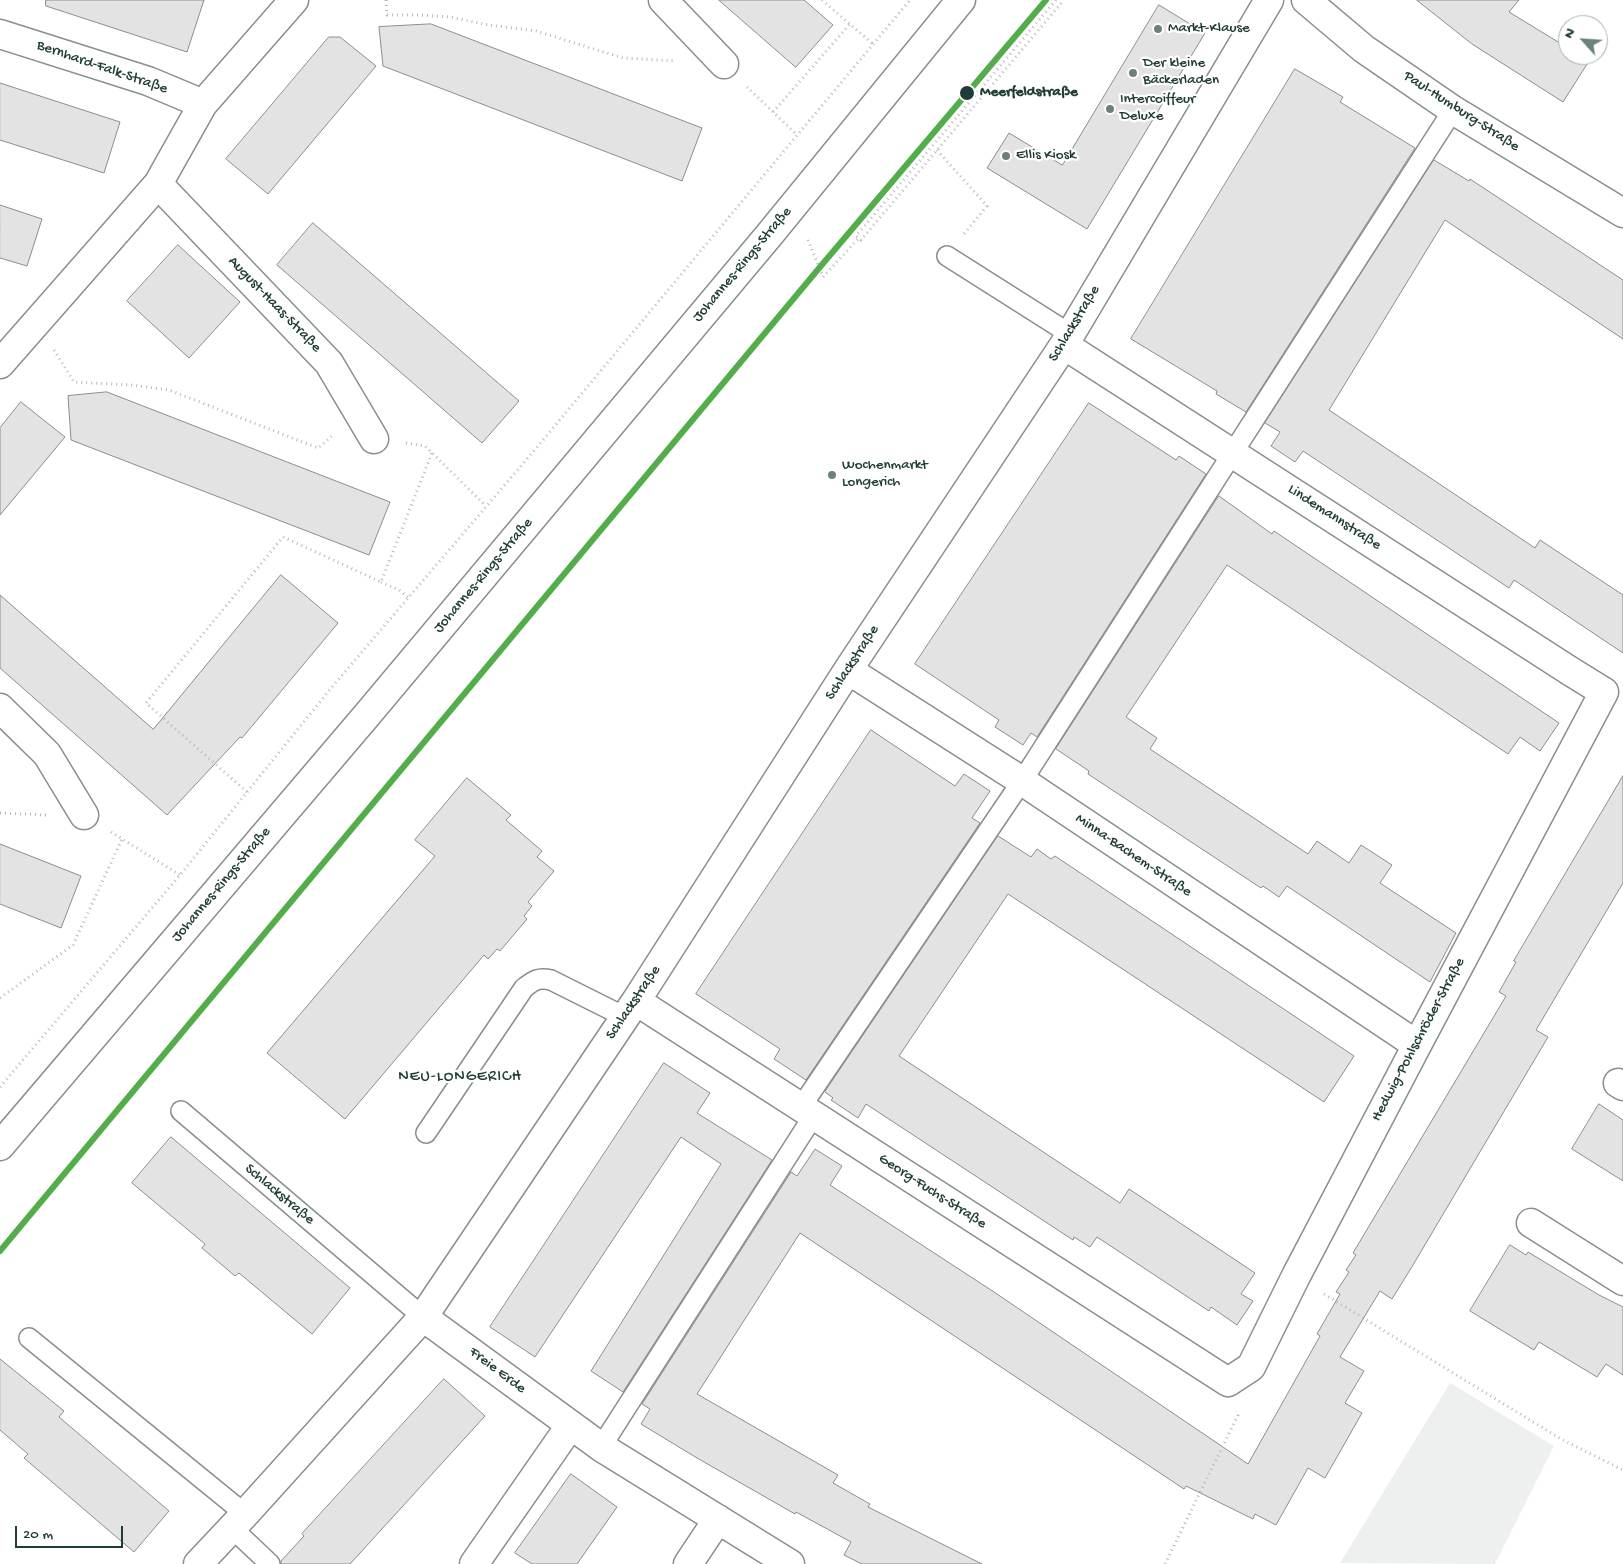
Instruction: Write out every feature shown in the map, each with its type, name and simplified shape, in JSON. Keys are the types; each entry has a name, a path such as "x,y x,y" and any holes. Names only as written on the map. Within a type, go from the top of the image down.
{"street":[{"path":"0,364 158,184 203,104 294,0"},
{"path":"662,0 724,64"},
{"name":"Johannes-Rings-Straße","path":"0,1146 361,723 776,226 961,0"},
{"name":"Schlackstraße","path":"198,1564 423,1317 631,1009 848,670 1066,340 1269,0"},
{"name":"Paul-Humburg-Straße","path":"1306,0 1364,49 1453,110 1623,213"},
{"name":"Bernhard-Falk-Straße","path":"0,34 148,81 203,104"},
{"name":"August-Haas-Straße","path":"158,184 329,363 374,439"},
{"name":"Lindemannstraße","path":"1066,340 1234,454 1604,692"},
{"name":"Minna-Bachem-Straße","path":"848,670 1022,782 1417,1045"},
{"name":"Hedwig-Pohlschröder-Straße","path":"1228,1382 1251,1367 1296,1276 1604,692"},
{"path":"0,708 47,754 84,815"},
{"name":"Georg-Fuchs-Straße","path":"631,1009 807,1111 1228,1382"},
{"path":"1531,1223 1623,1282"},
{"name":"Freie Erde","path":"423,1317 601,1447 790,1564"},
{"path":"474,1564 570,1426"},
{"path":"688,1564 718,1519"}],"lane":[{"path":"601,1447 807,1111 1234,454 1453,110"},
{"path":"947,256 1066,340"},
{"path":"426,1133 524,988 533,981 541,978 551,980 631,1009"},
{"name":"Schlackstraße","path":"181,1111 423,1317"},
{"path":"29,1338 238,1521 270,1564"}],"path":[{"path":"386,0 387,15 450,17 489,25 536,31 623,58 724,64 797,135"},
{"path":"822,0 873,44"},
{"path":"0,1087 180,875 332,687 544,438 910,0"},
{"path":"1056,0 856,236 858,239 860,240 1064,0"},
{"path":"773,112 850,24"},
{"path":"937,150 987,206 947,256"},
{"path":"36,321 74,382 169,390 318,448 332,436 374,439 425,446 486,506"},
{"path":"381,582 432,453"},
{"path":"247,792 146,703 283,537 399,590 408,597"},
{"path":"0,998 72,945 122,839"},
{"path":"1296,1276 1561,1438 1623,1470"},
{"path":"1165,1564 1238,1415 1228,1382"}],"shaded area":[{"path":"1450,1383 1554,1446 1495,1564 1340,1563"}],"building":[{"path":"46,0 204,0 187,52 46,6"},
{"path":"719,0 804,0 833,25 796,67"},
{"path":"1417,0 1519,0 1509,12 1558,42 1558,65 1586,65 1563,102 1472,44"},
{"path":"1159,5 1205,33 1087,229 987,168 1009,133 1062,165"},
{"path":"431,24 702,128 682,181 383,66 379,27"},
{"path":"329,37 340,37 376,66 268,194 226,159"},
{"path":"1295,69 1343,97 1340,102 1415,148 1246,412 1216,394 1217,391 1131,339"},
{"path":"0,83 120,122 104,173 0,140"},
{"path":"1434,160 1469,181 1470,179 1623,280 1623,339 1445,220 1329,410 1535,548 1540,540 1623,595 1623,653 1514,580 1509,588 1303,451 1295,462 1271,446 1280,432 1265,423"},
{"path":"0,205 42,219 27,266 0,258"},
{"path":"313,223 519,401 482,443 277,265"},
{"path":"178,245 240,302 189,358 127,301"},
{"path":"107,392 390,502 369,555 71,440 68,396"},
{"path":"21,402 65,437 0,515 0,428"},
{"path":"1089,403 1176,460 1179,456 1206,474 1037,737 1031,733 1023,745 995,727 999,720 915,664"},
{"path":"1219,496 1272,534 1274,531 1559,723 1540,751 1520,737 1508,754 1227,565 1126,717 1157,738 1150,749 1308,854 1317,841 1349,863 1361,845 1392,865 1380,883 1456,933 1430,982 1287,886 1279,897 1263,886 1261,888 1088,774 1089,771 1056,749"},
{"path":"281,575 338,623 242,738 240,737 167,815 0,668 0,595 153,729"},
{"path":"871,730 955,786 964,774 990,791 972,818 980,823 806,1080 774,1059 780,1049 696,994"},
{"path":"1623,776 1623,883 1536,1030 1548,1037 1413,1265 1392,1299 1380,1291 1340,1357 1364,1371 1345,1403 1362,1413 1325,1478 1308,1468 1276,1525 1255,1514 1253,1519 1186,1486 1184,1489 800,1233 697,1394 838,1475 833,1483 870,1504 868,1507 982,1564 862,1564 844,1555 851,1542 796,1512 795,1514 641,1424 650,1409 642,1404 791,1172 797,1176 815,1149 842,1166 830,1185 994,1292 1248,1464 1320,1336 1317,1334 1340,1294 1336,1292 1349,1272 1346,1270 1356,1255 1353,1253 1506,996 1499,992 1516,962 1514,961"},
{"path":"467,778 511,815 506,820 542,851 537,857 554,871 528,902 532,906 524,916 527,919 500,951 497,949 488,959 484,955 345,1119 267,1053 435,856 415,840"},
{"path":"998,836 1031,857 1037,849 1051,859 1055,856 1354,1056 1324,1102 1008,894 899,1056 1120,1203 1129,1189 1255,1273 1241,1294 1253,1301 1237,1325 1211,1307 1209,1311 1097,1237 1090,1247 1074,1237 1073,1240 866,1104 858,1118 831,1100 833,1098 825,1092"},
{"path":"0,844 81,876 61,928 0,904"},
{"path":"664,1063 710,1093 697,1113 772,1160 623,1392 591,1371 721,1164 681,1137 535,1357 490,1327"},
{"path":"1599,1104 1623,1120 1623,1181 1572,1149"},
{"path":"171,1137 350,1288 312,1334 239,1273 235,1276 202,1248 205,1244 132,1183"},
{"path":"1510,1245 1526,1255 1528,1252 1599,1295 1623,1307 1623,1375 1606,1364 1597,1377 1539,1342 1534,1350 1470,1311"},
{"path":"0,1359 64,1411 59,1417 169,1511 134,1552 24,1458 28,1454 0,1430"},
{"path":"444,1379 485,1416 350,1564 281,1564 281,1561 304,1536 302,1534"},
{"path":"571,1474 617,1507 577,1564 532,1564 515,1553"}],"transit line":[{"path":"0,1251 820,267 1046,0"}],"place":[{"name":"Markt-Klause","path":"1158,29"},
{"name":"Der kleine Bäckerladen","path":"1133,73"},
{"name":"Meerfeldstraße","path":"967,93"},
{"name":"Intercoiffeur Deluxe","path":"1110,109"},
{"name":"Ellis Kiosk","path":"1006,156"},
{"name":"Wochenmarkt Longerich","path":"832,475"}],"district":[{"name":"NEU-LONGERICH","path":"460,1078"}]}
